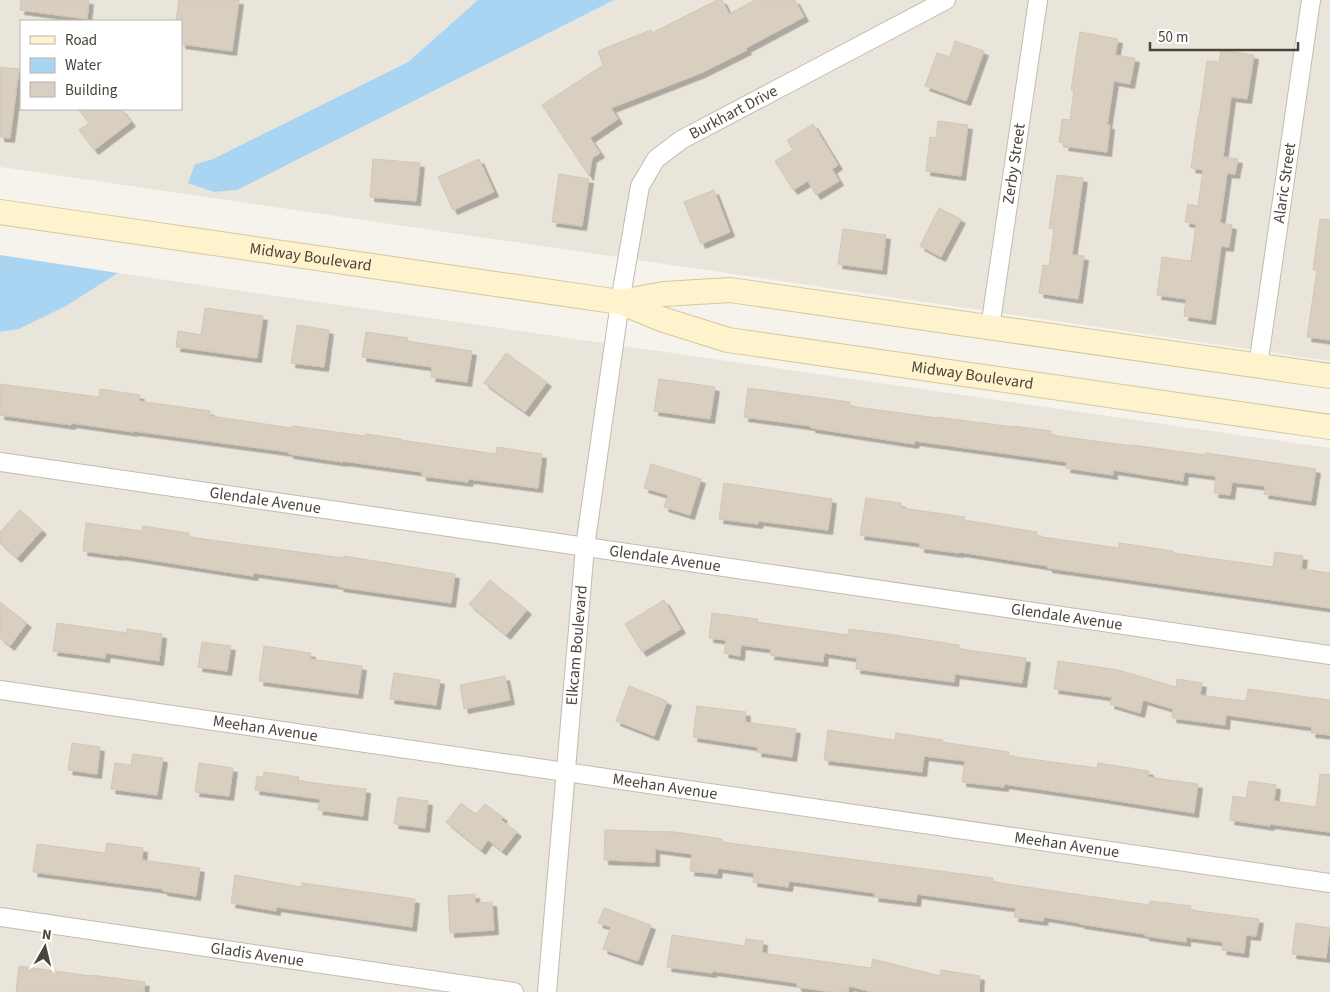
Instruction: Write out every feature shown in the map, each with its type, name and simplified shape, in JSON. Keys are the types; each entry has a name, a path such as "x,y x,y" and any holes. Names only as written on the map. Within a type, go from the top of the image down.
{"street":[{"name":"Burkhart Drive","path":"620,302 640,186 656,159 681,140 946,0"},
{"name":"Zerby Street","path":"990,328 1038,0"},
{"name":"Alaric Street","path":"1258,366 1311,0"},
{"name":"Midway Boulevard","path":"0,212 620,302 661,319 728,340 1330,427"},
{"name":"Midway Boulevard","path":"620,302 664,294 730,290 1330,376"},
{"name":"Elkcam Boulevard","path":"548,992 585,547 620,302"},
{"name":"Glendale Avenue","path":"0,462 1330,656"},
{"name":"Meehan Avenue","path":"0,690 1330,883"},
{"name":"Gladis Avenue","path":"0,918 514,992"}],"shaded area":[{"path":"0,0 478,0 408,62 213,159 195,164 214,192 237,190 614,0 1330,0 1330,361 0,167"},
{"path":"118,273 1330,448 1330,992 0,992 0,332 19,329 66,306"}],"water":[{"path":"478,0 614,0 237,190 214,192 188,183 195,164 213,159 408,62"},
{"path":"0,255 118,273 66,306 19,329 0,332"}],"building":[{"path":"21,0 89,0 87,19 20,10"},
{"path":"179,0 239,0 232,51 182,44 182,20 176,20"},
{"path":"717,0 722,0 729,14 755,0 795,0 804,17 746,48 747,50 701,73 611,108 618,119 590,138 600,153 592,158 589,176 542,105 603,65 598,51 651,30 652,33"},
{"path":"1080,32 1118,39 1115,55 1135,58 1130,84 1114,81 1107,125 1110,125 1107,152 1064,146 1065,143 1059,142 1062,119 1070,120 1074,90 1071,90"},
{"path":"955,41 984,51 966,101 925,86 937,53 950,57"},
{"path":"1221,50 1254,55 1247,99 1231,97 1223,157 1238,159 1235,174 1227,173 1220,223 1232,225 1229,247 1221,246 1211,320 1184,316 1186,299 1157,295 1162,257 1191,261 1196,224 1185,222 1188,204 1198,206 1203,170 1191,168 1198,118 1207,61 1219,62"},
{"path":"0,67 19,69 10,138 0,137"},
{"path":"79,110 122,110 131,122 94,150 79,130 89,123"},
{"path":"938,121 968,125 961,176 926,171 930,137 936,138"},
{"path":"813,124 838,165 832,169 839,181 816,195 808,181 793,190 775,161 793,150 787,140"},
{"path":"373,159 420,163 416,201 370,197"},
{"path":"479,159 494,192 453,210 438,177"},
{"path":"559,174 589,179 582,226 552,222"},
{"path":"1057,175 1083,178 1072,255 1084,256 1078,299 1039,293 1043,265 1049,266 1054,229 1049,228"},
{"path":"714,190 730,232 701,244 684,202"},
{"path":"939,208 961,219 941,257 920,246"},
{"path":"1320,219 1330,220 1330,340 1307,337 1317,270 1313,270"},
{"path":"843,229 886,235 882,270 838,264"},
{"path":"205,308 263,316 257,358 176,347 178,331 201,335"},
{"path":"297,325 329,330 324,367 291,363"},
{"path":"366,332 408,338 407,341 472,351 467,382 431,377 432,367 362,357"},
{"path":"506,353 547,382 525,412 484,383"},
{"path":"659,379 715,387 710,419 654,411"},
{"path":"0,384 99,397 100,389 140,395 139,401 210,411 210,416 292,428 293,426 365,436 366,434 496,454 497,447 542,454 538,488 469,479 468,482 422,476 422,472 289,454 289,452 0,415"},
{"path":"748,388 850,402 850,406 1051,431 1051,435 1205,455 1206,453 1316,469 1311,501 1264,494 1265,486 1232,482 1230,495 1214,493 1216,476 1184,472 1183,481 1113,470 1113,475 1066,468 1067,462 915,441 914,444 811,428 811,426 744,417"},
{"path":"651,464 701,479 690,515 664,507 668,495 644,488"},
{"path":"724,483 832,499 828,530 759,521 758,524 719,519"},
{"path":"866,498 901,503 901,508 965,517 964,520 1037,532 1036,536 1119,548 1119,543 1173,551 1173,553 1273,567 1275,552 1303,556 1301,569 1330,573 1330,608 1048,568 1048,566 960,552 920,548 920,543 860,535"},
{"path":"20,510 42,530 17,558 0,543 0,532"},
{"path":"86,523 142,531 143,526 189,533 189,537 343,558 344,556 455,574 451,603 339,587 340,585 254,573 253,576 83,551"},
{"path":"490,580 527,610 506,635 469,604"},
{"path":"664,600 681,629 642,652 625,624"},
{"path":"0,602 27,623 10,646 0,638"},
{"path":"712,613 758,619 757,622 848,635 849,629 888,634 959,645 959,649 1026,658 1022,683 955,674 954,682 856,669 857,658 824,653 823,662 770,655 771,649 741,645 740,656 724,653 726,640 709,638"},
{"path":"57,623 127,633 127,629 162,634 159,661 106,653 105,658 53,651"},
{"path":"202,642 231,646 227,671 198,667"},
{"path":"264,646 311,653 310,659 362,666 358,694 259,681"},
{"path":"1058,661 1118,670 1176,687 1177,679 1202,683 1200,695 1246,701 1248,689 1330,700 1330,735 1311,733 1312,727 1226,715 1225,725 1172,718 1173,709 1143,700 1140,713 1110,704 1112,697 1054,689"},
{"path":"394,673 440,680 436,705 390,699"},
{"path":"505,676 510,700 464,709 460,685"},
{"path":"629,686 667,701 654,736 616,721"},
{"path":"697,706 746,712 745,722 796,729 792,757 757,752 758,747 693,737"},
{"path":"828,730 895,740 896,733 1009,752 1008,756 1097,768 1098,763 1149,771 1148,777 1198,784 1194,813 1004,784 1004,787 962,782 965,761 924,756 922,772 824,760"},
{"path":"72,743 100,747 97,774 68,770"},
{"path":"133,754 163,758 157,795 111,789 115,763 131,765"},
{"path":"199,763 233,768 229,796 195,792"},
{"path":"264,772 299,777 298,781 366,789 363,816 318,810 320,799 255,790 257,776 263,777"},
{"path":"1320,774 1330,775 1330,832 1230,820 1233,796 1246,798 1249,781 1276,785 1274,801 1316,807"},
{"path":"398,797 428,801 425,828 394,824"},
{"path":"461,803 476,814 485,804 503,817 501,820 517,832 502,851 488,840 481,850 446,822"},
{"path":"605,830 675,832 722,839 722,842 993,878 993,882 1149,905 1150,901 1191,906 1190,910 1259,919 1256,936 1246,935 1244,953 1222,950 1223,942 1186,937 1186,942 1044,917 1043,921 1014,917 1016,908 917,894 916,902 874,897 875,893 789,881 788,887 753,882 754,873 718,868 717,874 690,871 692,854 655,849 655,862 604,860"},
{"path":"107,843 143,848 142,860 200,868 196,896 163,891 163,889 33,872 37,844 105,853"},
{"path":"235,875 301,887 302,883 415,899 412,927 276,907 276,911 231,903"},
{"path":"475,894 475,903 492,902 494,930 450,933 448,896"},
{"path":"604,908 651,925 638,961 603,949 611,927 598,923"},
{"path":"1296,923 1330,928 1326,958 1292,954"},
{"path":"672,935 745,946 746,939 763,941 762,953 871,968 873,959 940,976 941,970 980,976 979,992 872,992 849,986 848,992 833,992 797,987 797,983 712,971 712,973 667,967"},
{"path":"19,966 145,982 144,992 16,992"}]}
